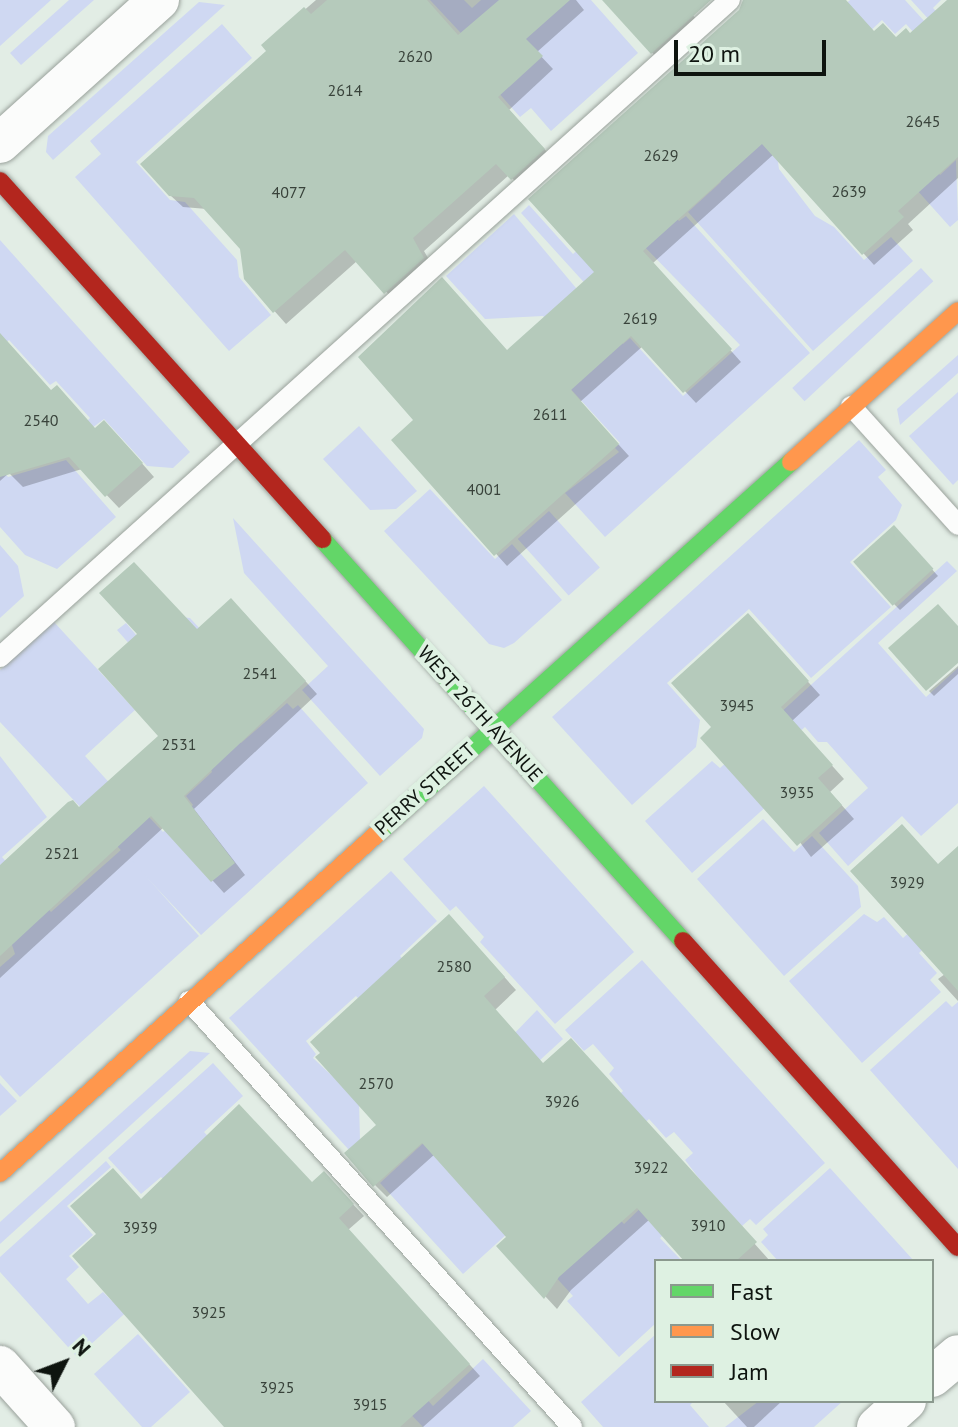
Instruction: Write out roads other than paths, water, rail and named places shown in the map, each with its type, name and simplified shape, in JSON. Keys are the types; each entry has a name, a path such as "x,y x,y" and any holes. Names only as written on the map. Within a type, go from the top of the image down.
{"street":[{"path":"0,143 159,0"},
{"name":"WEST 26TH AVENUE","path":"0,181 958,1247"},
{"name":"PERRY STREET","path":"0,1173 958,311"},
{"path":"934,1375 958,1355"},
{"path":"0,1366 55,1427"},
{"path":"877,1427 904,1403"}],"lane":[{"path":"0,657 730,0"},
{"path":"851,406 958,525"},
{"path":"189,1001 572,1427"}]}
